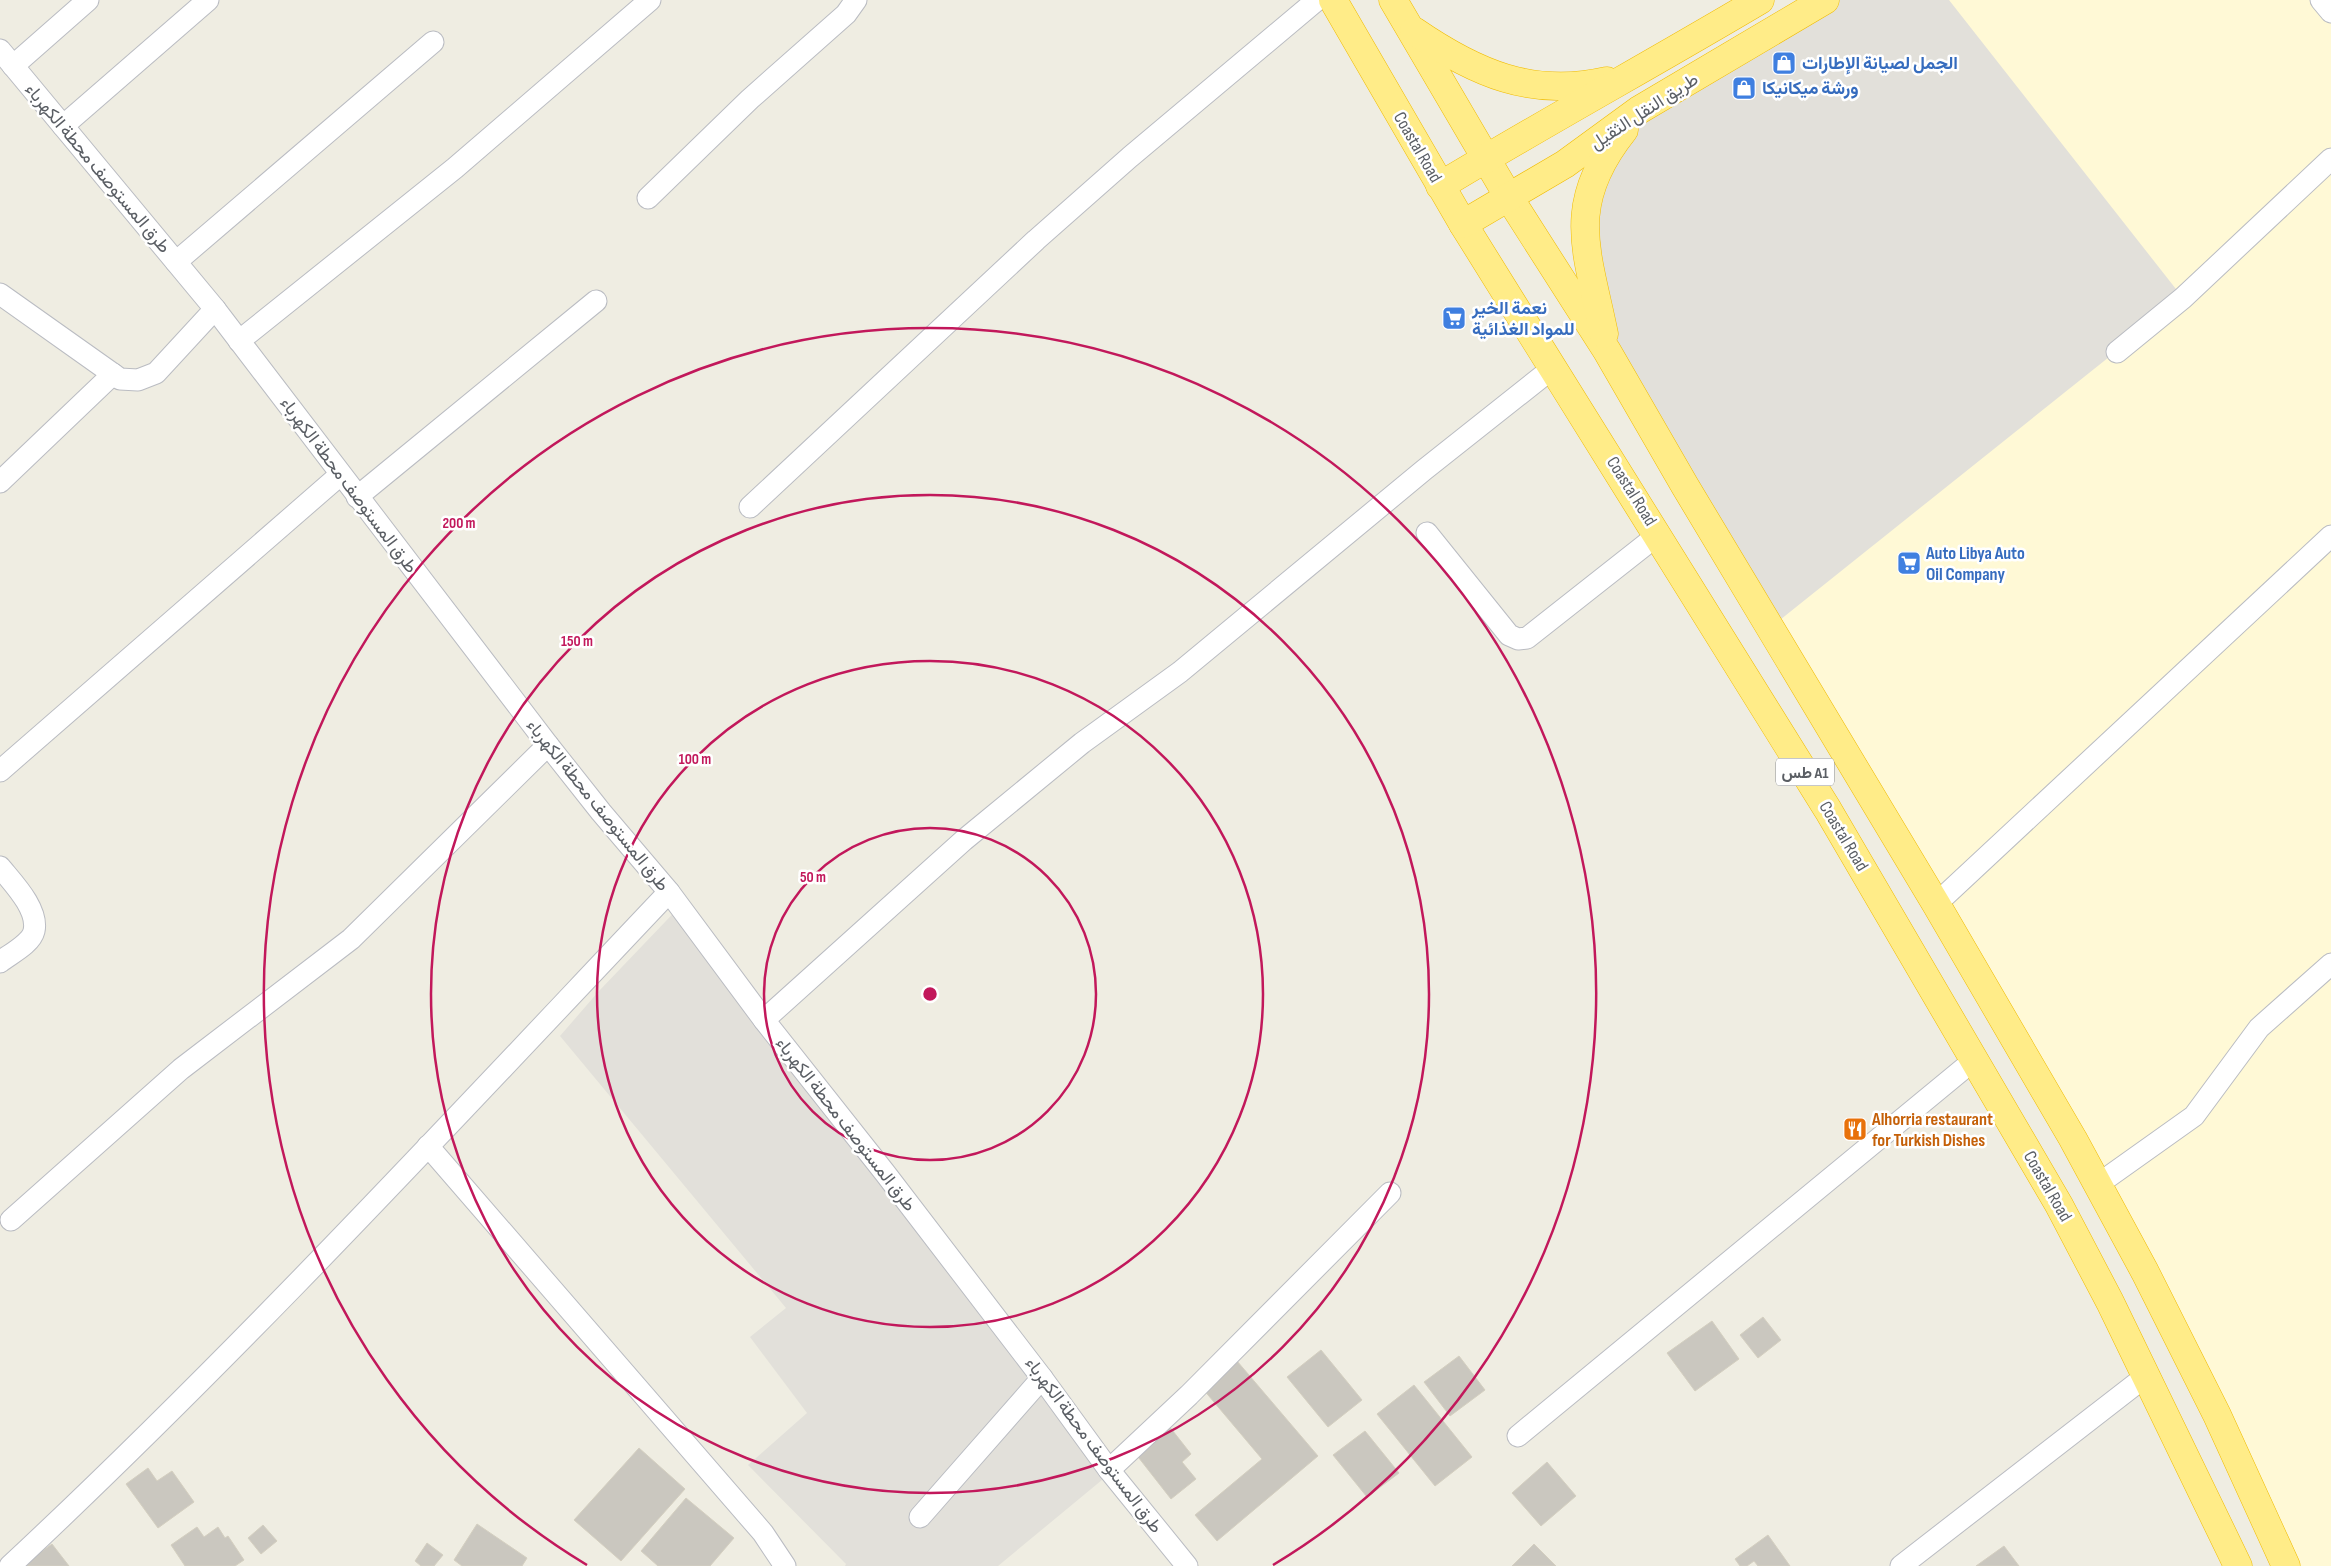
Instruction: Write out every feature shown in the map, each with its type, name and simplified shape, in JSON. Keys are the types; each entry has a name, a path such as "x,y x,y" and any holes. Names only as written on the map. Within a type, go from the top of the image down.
{"highway":[{"name":"Coastal Road","path":"1333,0 1463,224 1658,534 1868,875 2060,1205 2146,1376 2238,1566"},
{"name":"طس A1","path":"1393,0 1508,196 1607,351 1685,486 1936,904 2097,1185 2145,1272 2217,1415 2286,1566"},
{"name":"طريق النقل الثقيل","path":"1440,186 1552,119 1633,75 1760,0"},
{"name":"طريق النقل الثقيل","path":"1463,224 1565,164 1640,110 1825,0"},
{"path":"1408,28 1443,51 1477,69 1508,81 1545,87 1576,86 1633,75"},
{"path":"1607,351 1586,256 1584,213 1588,194 1604,157 1640,110"}],"street":[{"path":"7,58 88,0"},
{"path":"63,126 208,0"},
{"path":"239,341 455,168 650,0"},
{"path":"648,198 750,99 846,14 856,0"},
{"path":"750,508 1043,234 1137,151 1317,0"},
{"path":"2321,0 2331,12"},
{"path":"176,262 432,42"},
{"name":"طرق المستوصف محطة الكهرباء","path":"7,58 215,309 548,745 669,892 764,1020 885,1173 1042,1378 1109,1470 1187,1566"},
{"path":"2117,352 2182,298 2331,159"},
{"path":"0,294 120,379 138,380 156,373 215,309"},
{"path":"357,497 596,301"},
{"path":"764,1020 964,840 1082,743 1180,672 1424,470 1554,367"},
{"path":"0,482 113,374"},
{"path":"0,771 340,475"},
{"path":"1427,533 1509,635 1518,639 1527,638 1658,534"},
{"path":"1936,904 2331,536"},
{"path":"11,1220 181,1069 351,939 548,745"},
{"path":"0,867 25,897 34,918 34,932 24,944 0,962"},
{"path":"10,1566 123,1460 428,1146 669,892"},
{"path":"2097,1185 2194,1116 2259,1028 2331,964"},
{"path":"1518,1436 1974,1060"},
{"path":"428,1146 763,1533 785,1566"},
{"path":"1109,1470 1188,1395 1390,1193"},
{"path":"1901,1566 2146,1376"},
{"path":"920,1517 1042,1378"}],"shaded area":[{"path":"1825,0 2321,0 2331,12 2331,1566 2286,1566 2217,1415 1598,308"},
{"path":"1825,0 1949,0 2183,298 1771,627 1598,308 1586,256 1617,138"},
{"path":"687,899 1108,1475 998,1566 845,1566 846,1564 748,1465 807,1413 750,1337 786,1308 560,1036 599,991"}],"building":[{"path":"1763,1317 1781,1340 1758,1358 1740,1335"},
{"path":"1712,1321 1739,1359 1695,1391 1667,1353"},
{"path":"1321,1350 1362,1400 1328,1427 1287,1377"},
{"path":"1459,1356 1485,1390 1450,1416 1424,1382"},
{"path":"1237,1361 1318,1456 1217,1541 1195,1515 1262,1459 1203,1389"},
{"path":"1414,1385 1472,1457 1435,1486 1377,1414"},
{"path":"1169,1426 1191,1454 1182,1462 1196,1479 1171,1499 1135,1453"},
{"path":"1365,1431 1399,1473 1367,1497 1333,1455"},
{"path":"639,1448 685,1489 621,1561 574,1520"},
{"path":"1547,1462 1576,1496 1541,1526 1512,1493"},
{"path":"148,1468 157,1481 172,1471 194,1502 158,1528 126,1484"},
{"path":"686,1498 734,1538 710,1566 658,1566 641,1551"},
{"path":"477,1524 527,1558 522,1566 462,1566 454,1560"},
{"path":"263,1525 277,1541 261,1554 248,1538"},
{"path":"197,1527 204,1537 218,1527 225,1538 228,1536 244,1560 235,1566 185,1566 171,1545"},
{"path":"1768,1535 1790,1566 1758,1566 1754,1561 1747,1566 1740,1566 1735,1559"},
{"path":"427,1543 443,1555 434,1566 421,1566 415,1561"},
{"path":"52,1544 69,1566 25,1566 24,1564"},
{"path":"1534,1544 1556,1566 1512,1566"},
{"path":"2004,1546 2019,1566 1976,1566"}],"place":[{"name":"الجمل لصيانة الإطارات","path":"1784,63"},
{"name":"ورشة ميكانيكا","path":"1744,88"},
{"name":"نعمة الخير للمواد الغذائية","path":"1454,318"},
{"name":"Auto Libya Auto Oil Company","path":"1909,563"},
{"name":"Alhorria restaurant for Turkish Dishes","path":"1855,1129"}]}
